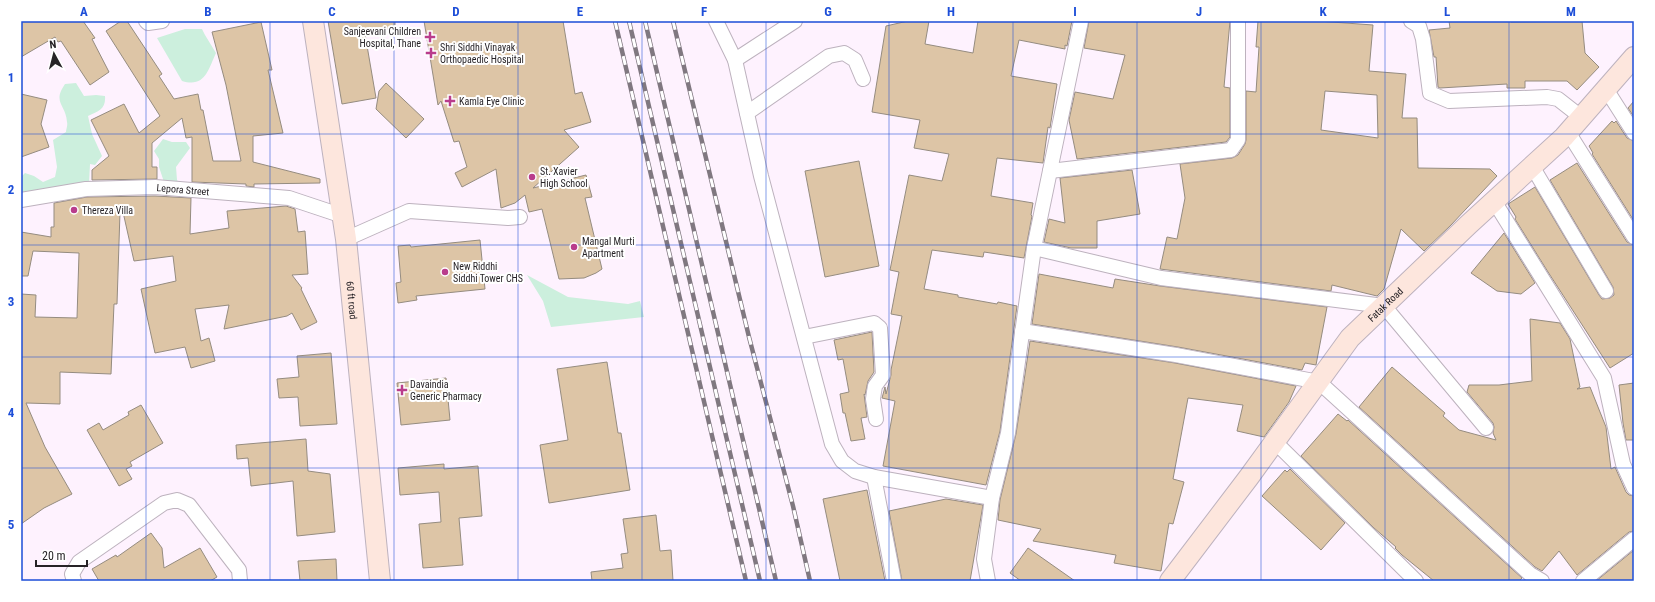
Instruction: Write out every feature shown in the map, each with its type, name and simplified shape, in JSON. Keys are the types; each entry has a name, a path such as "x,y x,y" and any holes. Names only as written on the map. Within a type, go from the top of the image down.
{"main road":[{"name":"60 ft road","path":"313,21 344,216 380,581"},
{"name":"Fatak Road","path":"1170,581 1275,442 1350,338 1568,132 1634,57"}],"street":[{"path":"146,21 148,23 162,21"},
{"path":"716,21 735,60 761,176 832,444 842,461 855,471 874,477 992,498"},
{"path":"735,60 795,21"},
{"path":"988,581 984,559 992,498 1008,433 1034,248 1081,21"},
{"path":"1050,171 1232,150 1238,140 1238,21"},
{"path":"1411,21 1419,26 1423,39 1430,93 1449,101 1547,97 1558,99 1581,117"},
{"path":"747,112 829,56 844,53 855,60 863,79"},
{"path":"1606,89 1634,133"},
{"path":"1568,132 1634,237"},
{"path":"1532,166 1606,291"},
{"name":"Lepora Street","path":"21,200 86,189 155,187 289,198 344,216"},
{"path":"1494,201 1604,378 1624,464 1634,488"},
{"path":"346,239 409,211 508,218 520,217"},
{"path":"1034,248 1161,278 1384,306 1486,428"},
{"path":"804,337 874,323 880,328 883,375 875,386 874,392 873,399 876,419"},
{"path":"1022,331 1176,355 1319,382 1530,574 1542,581"},
{"path":"1275,442 1416,581"},
{"path":"874,477 894,581"},
{"path":"74,581 72,574 79,562 164,502 177,500 189,505 239,570 240,581"},
{"path":"1583,581 1634,539"}],"green space":[{"path":"185,29 202,29 216,53 205,76 201,80 190,83 182,81 157,38"},
{"path":"76,83 84,96 105,96 103,107 88,116 92,134 102,156 95,165 90,164 89,184 25,193 21,192 21,177 25,173 34,176 43,182 55,177 57,167 53,140 66,132 67,124 66,116 60,100 61,90 65,84"},
{"path":"163,139 172,142 186,142 190,148 176,167 177,180 180,184 164,182 159,167 159,159 154,151"},
{"path":"527,275 568,297 628,304 640,301 644,317 551,327 543,301"}],"building":[{"path":"21,21 83,21 95,38 92,39 109,72 90,85 61,41 58,42 55,37 21,57"},
{"path":"121,21 127,21 162,74 159,76 174,99 198,94 201,110 203,110 213,161 241,161 226,85 212,32 261,22 272,70 268,70 283,133 253,136 253,162 320,179 320,183 254,184 254,187 246,186 246,184 192,182 192,137 186,138 182,118 152,143 152,167 157,167 157,179 92,180 92,170 109,156 91,120 124,104 139,133 160,116 106,31"},
{"path":"328,21 395,21 395,28 365,34 376,98 342,104"},
{"path":"424,21 563,21 575,94 582,92 591,122 564,130 579,147 533,188 586,175 592,197 585,198 602,269 584,278 559,279 542,209 529,212 525,195 515,203 501,208 496,169 462,187 455,173 467,167 459,141 454,142 441,101 438,105"},
{"path":"908,21 929,21 925,44 973,53 978,21 1072,21 1067,46 1065,45 1065,49 1019,40 1011,76 1057,84 1050,128 1048,127 1043,163 997,158 991,196 1033,203 1024,258 984,252 983,257 932,250 924,289 958,295 958,297 1017,306 1000,431 986,485 883,466 895,401 882,398 885,387 886,394 891,375 902,316 891,314 899,272 890,270 909,175 942,181 949,154 914,148 920,120 872,112 886,26"},
{"path":"1089,21 1230,21 1224,87 1230,88 1230,137 1226,142 1077,159 1069,120 1075,92 1113,99 1125,55 1084,48"},
{"path":"1258,21 1318,21 1373,25 1369,71 1406,74 1402,118 1417,118 1418,168 1490,169 1497,176 1451,225 1424,251 1401,229 1384,289 1377,296 1332,285 1331,291 1160,269 1167,237 1177,239 1185,198 1180,164 1232,158 1238,155 1245,144 1246,91 1256,92 1259,47 1256,47","holes":["1325,91 1377,95 1378,138 1321,130"]},
{"path":"1449,21 1582,21 1585,53 1599,67 1577,90 1567,81 1525,81 1525,88 1507,88 1507,84 1440,88 1438,87 1436,57 1434,57 1429,30 1450,28"},
{"path":"386,83 424,119 406,138 376,109 379,91"},
{"path":"21,94 47,100 41,124 49,147 21,157"},
{"path":"1634,101 1634,117 1628,108"},
{"path":"1612,121 1614,123 1616,121 1627,138 1634,141 1634,221 1592,154 1593,153 1589,146"},
{"path":"859,161 879,266 825,277 805,171"},
{"path":"1577,163 1627,242 1634,245 1634,353 1610,368 1515,219 1516,217 1508,204 1535,187 1599,295 1602,299 1610,298 1614,295 1613,287 1550,180"},
{"path":"1132,170 1140,214 1097,221 1097,248 1071,248 1044,242 1049,219 1065,223 1060,178"},
{"path":"155,196 191,198 190,234 229,228 227,211 286,206 295,209 298,232 305,231 308,274 292,275 302,288 301,289 317,322 301,330 292,313 287,316 224,329 229,305 195,309 201,341 209,338 215,361 191,368 185,347 155,353 141,289 176,281 173,256 134,261 123,212 120,212 117,304 114,304 111,374 60,372 60,404 26,403 45,447 72,494 44,508 21,524 21,294 36,295 35,317 77,318 79,253 33,251 28,276 21,276 21,232 51,237 51,227 54,227 54,203 87,197"},
{"path":"1504,233 1535,283 1521,294 1497,291 1471,273"},
{"name":"New Riddhi Siddhi Tower CHS","path":"480,240 485,289 416,296 417,300 398,303 396,283 401,282 398,246 410,245 411,247"},
{"path":"1039,274 1113,288 1115,279 1327,307 1316,365 1305,363 1302,370 1178,347 1032,324"},
{"path":"1530,319 1560,323 1570,339 1580,387 1577,389 1590,387 1606,427 1611,469 1615,467 1626,492 1629,495 1634,496 1634,531 1629,532 1577,575 1559,551 1542,571 1535,567 1359,407 1392,367 1445,413 1443,416 1459,430 1496,440 1493,433 1493,423 1467,392 1469,385 1499,385 1532,381"},
{"path":"872,332 874,372 868,381 865,395 864,394 867,417 861,418 865,439 851,441 845,413 843,413 840,394 849,392 843,359 838,360 834,340"},
{"path":"1030,341 1175,363 1296,386 1289,402 1264,437 1237,431 1243,405 1188,398 1173,479 1184,482 1173,524 1169,523 1161,571 1114,563 1116,555 1033,541 1041,529 998,520 1000,500 1016,434"},
{"path":"331,353 337,424 300,426 298,397 279,398 277,379 299,377 297,356"},
{"path":"607,362 618,433 621,433 630,490 549,503 540,445 568,440 557,369"},
{"path":"446,378 450,420 401,425 397,383"},
{"path":"1634,383 1634,440 1626,440 1619,385"},
{"path":"141,405 163,443 130,462 132,466 126,469 132,479 119,486 87,430 99,423 103,430 129,415 128,412"},
{"path":"1338,414 1347,421 1348,420 1522,578 1519,581 1434,581 1402,555 1395,548 1396,547 1374,528 1301,456"},
{"path":"306,439 308,471 330,474 335,532 297,536 293,481 251,486 248,458 237,459 236,445"},
{"path":"444,464 444,469 478,466 482,516 459,518 463,565 423,568 419,524 441,522 439,492 400,495 398,468"},
{"path":"1290,469 1345,523 1321,550 1262,496 1285,470 1287,472"},
{"path":"867,490 885,581 840,581 823,499"},
{"path":"946,499 983,505 970,581 902,581 889,511"},
{"path":"656,515 660,551 671,550 673,581 592,581 591,572 623,568 621,554 628,553 623,519"},
{"path":"151,533 162,548 164,568 200,548 217,577 210,581 99,581 92,569 116,555 117,557"},
{"path":"1028,548 1075,581 1021,581 1010,573"},
{"path":"1634,550 1634,581 1596,581"},
{"path":"336,559 337,581 300,581 298,561"}],"railway":[{"path":"615,21 746,581"},
{"path":"629,21 760,581"},
{"path":"645,21 776,581"},
{"path":"673,21 749,337 793,506 810,581"}],"place":[{"name":"Sanjeevani Children Hospital, Thane","path":"430,37"},
{"name":"Shri Siddhi Vinayak Orthopaedic Hospital","path":"431,53"},
{"name":"Kamla Eye Clinic","path":"450,101"},
{"name":"St. Xavier High School","path":"532,177"},
{"name":"Thereza Villa","path":"74,210"},
{"name":"Mangal Murti Apartment","path":"574,247"},
{"name":"New Riddhi Siddhi Tower CHS","path":"445,272"},
{"name":"Davaindia Generic Pharmacy","path":"402,390"}]}
